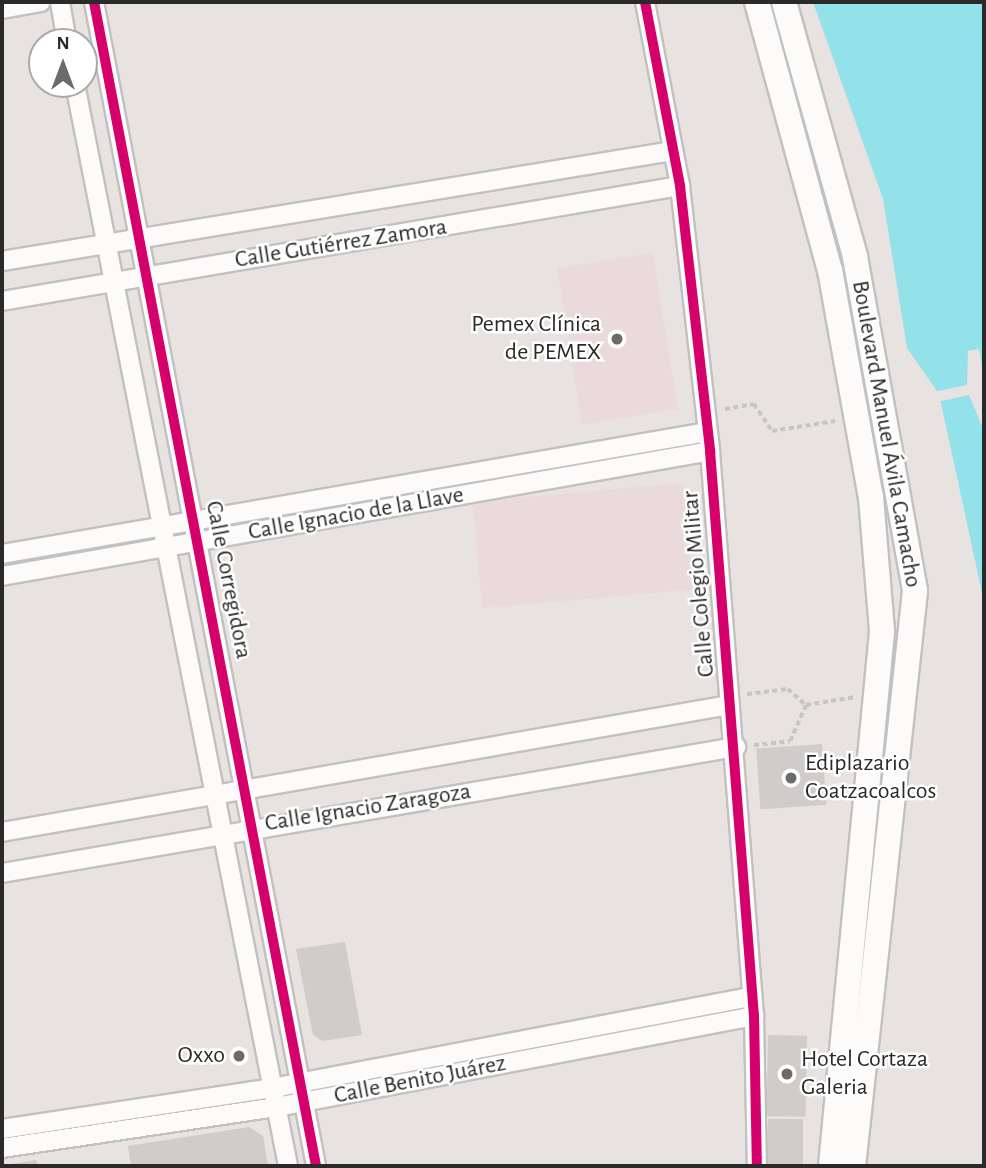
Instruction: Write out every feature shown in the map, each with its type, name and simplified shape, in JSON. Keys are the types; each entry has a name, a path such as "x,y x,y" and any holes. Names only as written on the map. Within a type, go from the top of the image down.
{"main road":[{"name":"Boulevard Manuel Ávila Camacho","path":"757,2 817,215 858,417 882,632 831,1166"},
{"name":"Boulevard Manuel Ávila Camacho","path":"784,2 855,257 915,591 853,1166"}],"street":[{"path":"2,9 40,2"},
{"path":"60,2 65,28"},
{"name":"Calle Corregidora","path":"94,2 200,541 316,1166"},
{"name":"Calle Colegio Militar","path":"645,2 680,186 710,451 736,747 753,1007 757,1166"},
{"path":"78,98 111,282 169,547 219,833 288,1166"},
{"name":"Calle Gutiérrez Zamora","path":"2,261 141,236 673,151"},
{"name":"Calle Gutiérrez Zamora","path":"2,301 680,186"},
{"name":"Calle Ignacio de la Llave","path":"2,554 707,432"},
{"name":"Calle Ignacio de la Llave","path":"2,576 710,451"},
{"name":"Calle Ignacio Zaragoza","path":"2,832 247,790 730,700"},
{"name":"Calle Ignacio Zaragoza","path":"2,873 253,827 736,747"},
{"name":"Calle Benito Juárez","path":"2,1129 273,1088 753,1007"},
{"name":"Calle Benito Juárez","path":"2,1148 305,1102 753,1007"}],"path":[{"path":"754,404 772,431 858,417"},
{"path":"730,700 788,690 806,705 875,694"},
{"path":"736,747 790,741 806,705"}],"shaded area":[{"name":"Pemex Clínica de PEMEX","path":"653,253 678,409 582,424 557,268"},
{"path":"684,483 693,590 482,608 473,501"}],"water":[{"path":"813,2 984,2 984,602 939,394 907,348 883,199"}],"pier":[{"path":"979,349 984,375 982,426 969,395 937,402 933,392 967,385 968,351"}],"building":[{"path":"822,744 826,805 760,809 756,749"},
{"path":"345,942 362,1035 322,1041 313,1035 296,949"},
{"path":"768,1035 807,1036 806,1117 767,1116"},
{"path":"768,1119 803,1119 803,1166 768,1166"},
{"path":"249,1127 263,1136 268,1166 131,1166 128,1146"},
{"path":"36,1160 38,1166 5,1166 5,1165"}],"cycle path":[{"path":"94,2 316,1166"},
{"path":"645,2 680,186 710,451 754,1016 757,1166"}],"place":[{"name":"Pemex Clínica de PEMEX","path":"617,339"},
{"name":"Ediplazario Coatzacoalcos","path":"791,778"},
{"name":"Oxxo","path":"239,1056"},
{"name":"Hotel Cortaza Galeria","path":"787,1074"}]}
